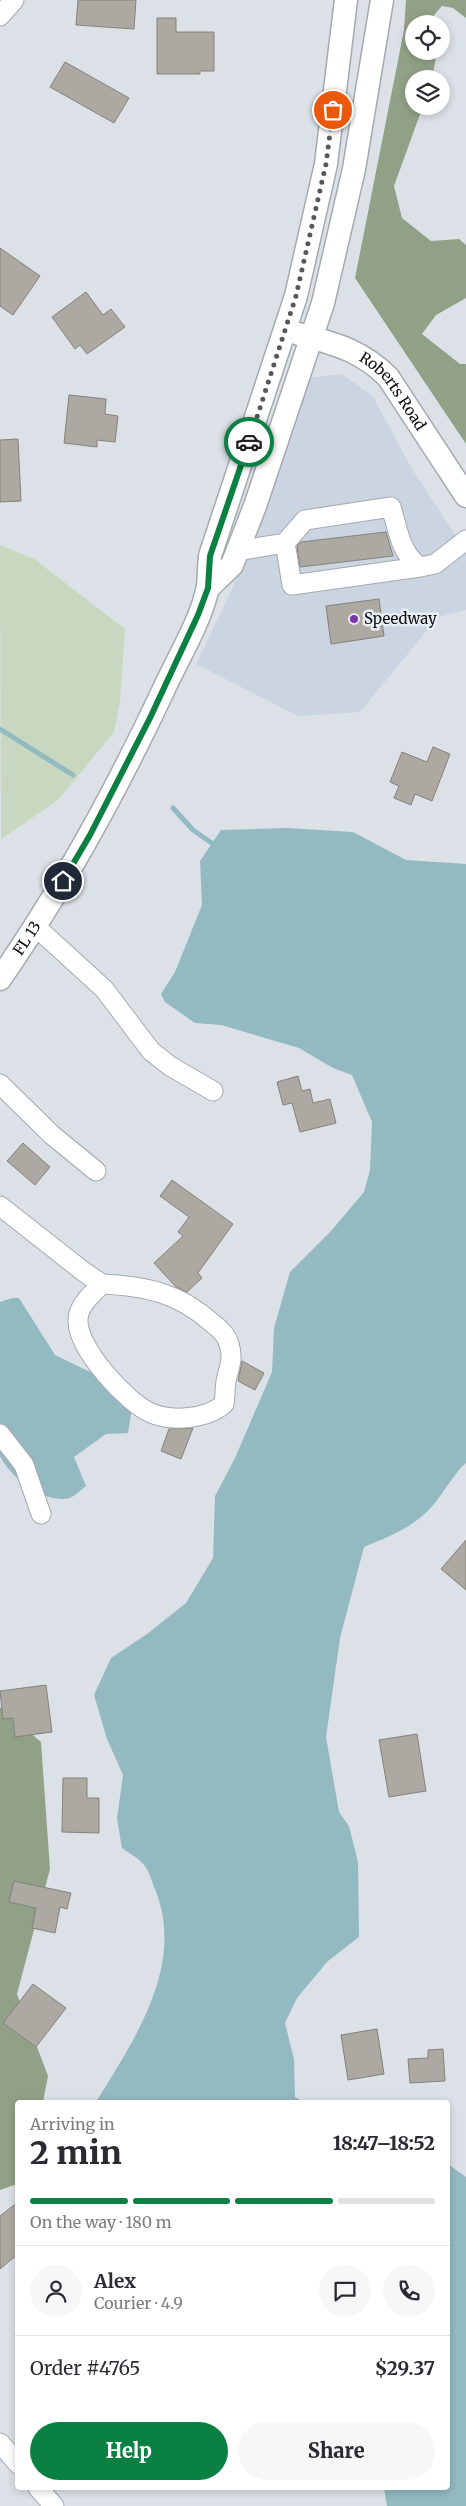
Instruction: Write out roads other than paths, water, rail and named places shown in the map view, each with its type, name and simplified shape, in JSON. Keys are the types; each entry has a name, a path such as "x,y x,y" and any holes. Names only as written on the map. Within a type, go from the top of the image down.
{"main road":[{"path":"208,588 210,556 286,330 326,164 346,0"},
{"path":"208,588 232,565 238,551 323,303 354,169 382,0"},
{"name":"Roberts Road","path":"286,330 356,352 374,363 388,377 466,496"},
{"name":"FL 13","path":"0,979 36,927 90,835 150,718 208,588"}],"street":[{"path":"0,16 14,0"},
{"path":"238,551 285,543 305,520 392,507 404,552 410,560 420,567"},
{"path":"285,543 292,585 435,564 466,540"},
{"path":"36,927 104,988 150,1051 170,1066 213,1091"},
{"path":"0,1084 52,1135 96,1171"},
{"path":"0,1206 102,1284 129,1285 175,1297 198,1310 219,1328 229,1342 232,1364 226,1380 224,1404 216,1411 194,1416 167,1416 150,1413 128,1396 95,1360 83,1343 78,1321 83,1304 102,1284"},
{"path":"0,1434 24,1465 40,1514"},
{"path":"0,2443 15,2460"},
{"path":"40,2490 54,2506"}],"water":[{"path":"287,828 353,832 406,860 466,864 466,1463 453,1477 435,1503 419,1518 402,1530 364,1547 340,1638 326,1737 339,1812 349,1826 358,1862 359,1937 328,1961 297,1998 285,2023 294,2059 295,2097 300,2100 97,2100 140,2027 160,1973 164,1946 163,1917 149,1873 142,1862 122,1848 117,1819 123,1775 107,1739 94,1695 111,1658 147,1634 186,1603 213,1558 215,1496 235,1458 272,1372 274,1328 290,1272 332,1230 364,1192 370,1170 372,1122 352,1075 333,1068 299,1048 221,1025 195,1023 165,1002 161,994 175,972 202,905 200,861 221,830"},
{"path":"19,1298 55,1355 111,1382 134,1396 128,1433 106,1434 74,1457 86,1486 70,1498 49,1497 29,1488 12,1473 0,1456 0,1302"},
{"path":"450,2165 466,2177 466,2506 387,2506 384,2490 450,2490"}],"waterway":[{"path":"0,729 73,775"},
{"path":"173,808 193,830 216,846"}],"place":[{"name":"Speedway","path":"354,619"}]}
